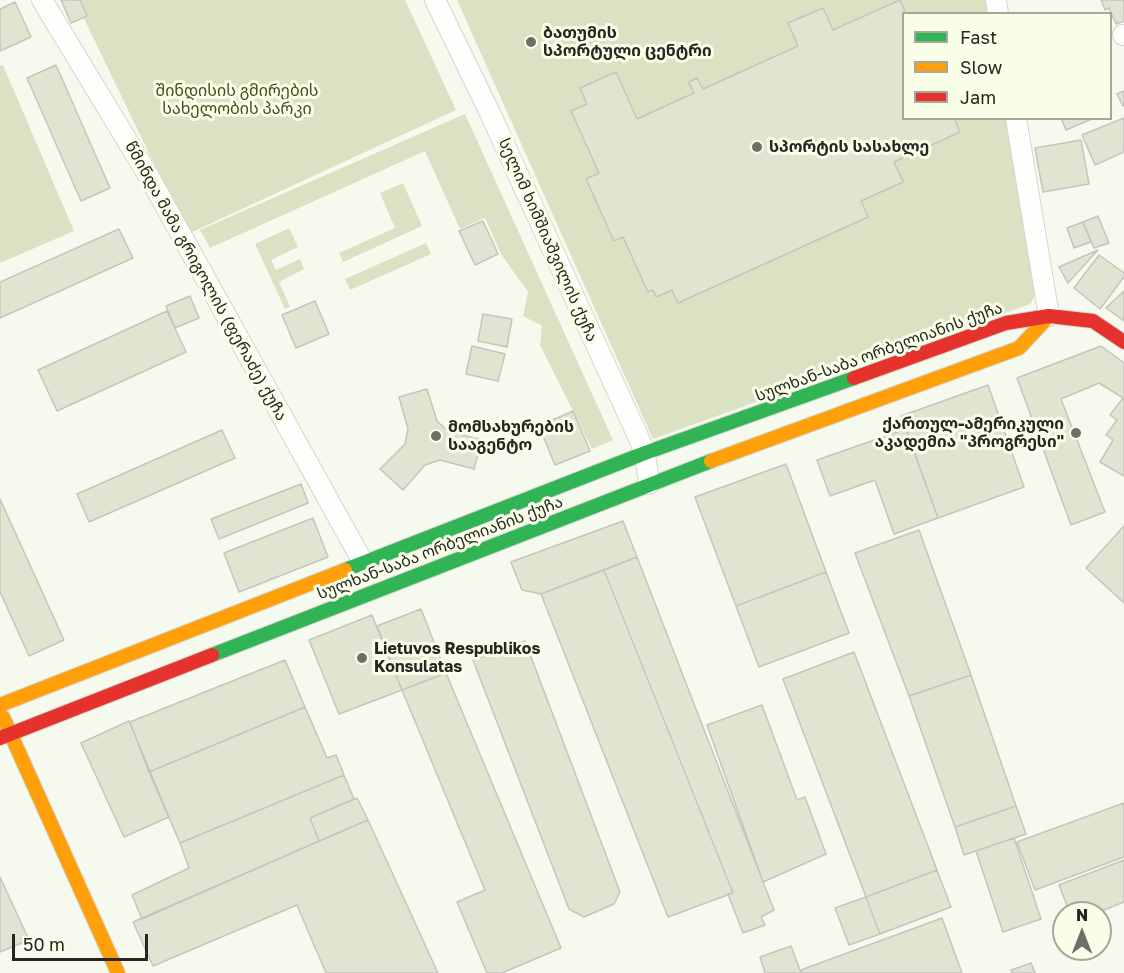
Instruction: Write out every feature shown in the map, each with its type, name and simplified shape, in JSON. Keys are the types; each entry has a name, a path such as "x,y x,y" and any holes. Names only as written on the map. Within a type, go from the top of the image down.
{"street":[{"name":"წმინდა მამა გრიგოლის (ფერაძე) ქუჩა","path":"42,0 148,175 364,564"},
{"name":"სელიმ ხიმშიაშვილის ქუჩა","path":"435,0 489,111 645,453 649,484"},
{"path":"1016,120 1049,316 1093,321 1124,342"},
{"name":"სულხან-საბა ორბელიანის ქუჩა","path":"0,707 645,453 1006,323 1049,316"},
{"name":"სულხან-საბა ორბელიანის ქუჩა","path":"5,736 649,484 1019,348 1049,316"},
{"path":"0,707 5,736 118,973"}],"green space":[{"name":"შინდისის გმირების სახელობის პარკი","path":"75,0 405,0 456,110 188,234"},
{"path":"457,0 988,0 991,12 902,12 902,120 1008,120 1038,291 1030,304 653,439"},
{"path":"3,65 74,231 0,263 0,66"},
{"path":"465,114 613,440 592,449 540,345 542,326 523,316 528,292 501,254 485,218 460,229 425,151 210,248 200,230"},
{"path":"403,183 422,226 343,262 339,253 395,228 380,193"},
{"path":"289,228 298,247 271,260 276,270 300,259 304,269 279,282 290,307 285,309 255,244"},
{"path":"426,243 431,254 350,290 345,279"}],"building":[{"path":"61,0 80,0 87,16 71,23"},
{"name":"სპორტის სასახლე","path":"900,0 905,12 902,12 902,120 955,120 960,132 894,162 903,182 861,201 868,217 678,303 672,290 656,297 653,290 648,292 623,237 614,241 586,179 599,173 571,111 587,104 580,88 616,72 637,119 694,93 689,82 697,78 703,89 798,46 788,23 823,8 833,30"},
{"path":"1101,0 1124,0 1124,21 1116,24 1109,8 1105,10"},
{"path":"15,2 31,37 0,51 0,9"},
{"path":"56,65 110,188 81,201 27,78"},
{"path":"1124,91 1124,105 1123,106 1117,94"},
{"path":"1124,118 1124,152 1095,165 1082,135"},
{"path":"1062,120 1089,120 1066,130"},
{"path":"1081,140 1089,184 1043,192 1035,148"},
{"path":"1098,216 1109,243 1094,248 1083,222"},
{"path":"483,221 498,254 475,265 459,231"},
{"path":"1083,222 1091,242 1074,248 1067,228"},
{"path":"119,229 133,258 0,318 0,282"},
{"path":"1098,250 1068,283 1059,267"},
{"path":"1099,255 1124,273 1124,277 1100,309 1074,288"},
{"path":"1124,291 1124,321 1106,308"},
{"path":"190,296 199,318 175,328 166,306"},
{"path":"315,301 329,334 296,348 282,315"},
{"path":"167,311 186,352 57,411 38,370"},
{"path":"483,314 512,319 507,347 478,341"},
{"path":"472,346 505,354 498,381 466,374"},
{"path":"1101,346 1124,363 1124,476 1100,462 1113,440 1106,435 1117,420 1110,415 1123,398 1099,383 1061,399 1105,512 1071,525 1017,378"},
{"path":"988,385 1024,487 938,518 901,416"},
{"name":"მომსახურების სააგენტო","path":"427,389 437,421 448,431 482,440 474,469 440,460 425,465 403,490 380,469 405,444 408,429 399,397"},
{"path":"573,411 590,451 555,465 539,426"},
{"path":"906,429 938,518 894,534 875,480 830,496 817,460"},
{"path":"222,430 235,458 89,522 77,494"},
{"path":"786,464 826,572 736,606 695,497"},
{"path":"301,484 308,503 219,539 211,519"},
{"path":"0,499 64,640 29,656 0,592"},
{"path":"313,518 328,557 239,592 224,553"},
{"path":"623,521 637,557 541,594 522,590 511,562"},
{"path":"1124,526 1124,603 1086,568"},
{"path":"919,530 971,675 909,696 855,553"},
{"path":"637,557 774,910 761,917 765,925 743,933 728,894 733,893 604,570"},
{"path":"604,570 733,893 668,917 541,594"},
{"path":"826,572 849,633 759,667 736,606"},
{"path":"421,609 446,673 402,690 377,626"},
{"path":"372,615 402,690 339,714 309,640"},
{"path":"525,641 620,892 614,904 584,917 569,909 473,660"},
{"path":"854,652 937,870 866,897 783,679"},
{"path":"285,660 305,707 149,772 130,722"},
{"path":"446,673 561,948 502,973 487,973 457,902 485,890 402,690"},
{"path":"971,675 1016,806 955,827 909,696"},
{"path":"762,705 797,800 805,797 826,854 763,882 707,725"},
{"path":"305,707 327,758 336,755 344,775 180,843 149,772"},
{"path":"129,721 169,817 124,837 81,743"},
{"path":"344,775 354,799 310,818 319,841 142,919 132,895 189,868 180,843"},
{"path":"357,798 368,820 319,841 310,818"},
{"path":"1124,803 1124,857 1035,890 1017,842"},
{"path":"1016,806 1026,834 964,855 955,827"},
{"path":"368,820 438,973 326,973 297,905 153,966 133,922"},
{"path":"1014,838 1041,919 1003,932 976,851"},
{"path":"1124,860 1124,902 1112,907 1112,901 1065,901 1059,885"},
{"path":"937,870 951,907 880,934 866,897"},
{"path":"0,877 29,940 0,952"},
{"path":"866,897 880,934 849,945 835,908"},
{"path":"942,918 962,973 802,973 801,970"},
{"path":"791,946 801,973 765,973 760,957"},
{"path":"1031,963 1035,973 1012,973 1011,970"}],"traffic: fast":[{"path":"345,570 645,453 854,378"},
{"path":"212,655 711,461"}],"traffic: slow":[{"path":"711,461 1019,348 1049,316"},
{"path":"0,705 345,570"},
{"path":"3,717 118,973"}],"traffic: jam":[{"path":"854,378 1006,323 1049,316 1093,321 1124,342"},
{"path":"0,738 212,655"}],"place":[{"name":"ბათუმის სპორტული ცენტრი","path":"531,42"},
{"name":"სპორტის სასახლე","path":"757,147"},
{"name":"ქართულ-ამერიკული აკადემია \"პროგრესი\"","path":"1076,433"},
{"name":"მომსახურების სააგენტო","path":"436,436"},
{"name":"Lietuvos Respublikos Konsulatas","path":"362,658"}]}
